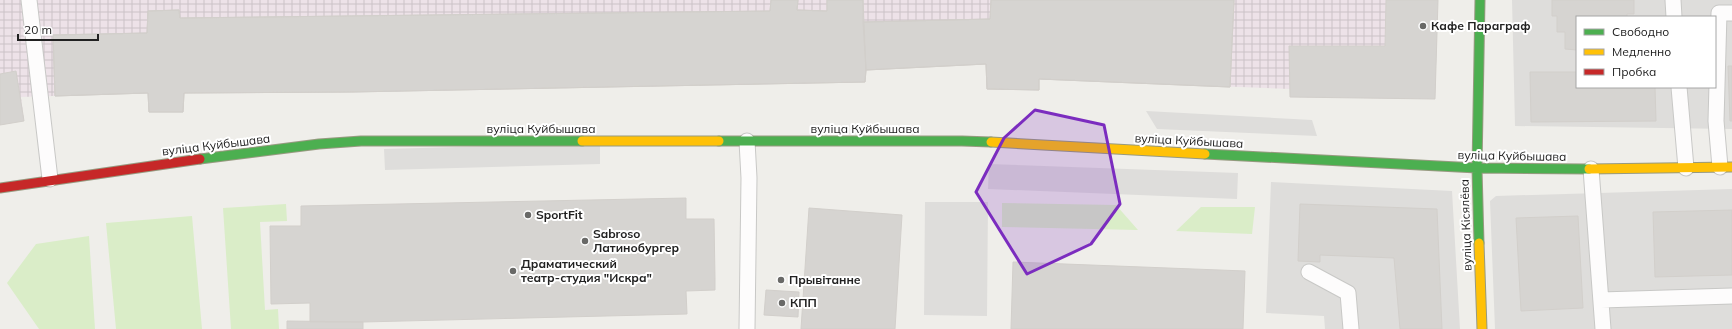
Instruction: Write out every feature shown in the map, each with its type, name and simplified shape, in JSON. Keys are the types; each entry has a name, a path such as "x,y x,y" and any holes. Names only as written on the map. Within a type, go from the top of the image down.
{"main road":[{"name":"вуліца Кісялёва","path":"1480,0 1477,168 1482,329"},
{"name":"вуліца Куйбышава","path":"0,188 50,179 222,156 361,140 962,141 1477,168 1591,169 1726,167"}],"lane":[{"path":"30,0 39,97 50,179"},
{"path":"1673,0 1674,16"},
{"path":"1726,167 1716,122 1719,13 1732,13"},
{"path":"1679,88 1686,168"},
{"path":"747,329 748,141"},
{"path":"1591,169 1603,329"},
{"path":"1309,272 1348,293 1351,329"},
{"path":"1601,300 1732,296"}],"highlighted area":[{"path":"1035,110 1104,125 1120,204 1091,244 1027,274 976,192 1004,138"}],"shaded area":[{"path":"0,0 1438,0 1435,99 1290,97 1290,89 1039,79 1039,90 987,89 986,64 866,70 865,82 352,92 184,93 183,112 149,112 148,93 21,97 24,121 0,125"},
{"path":"1512,0 1732,0 1732,129 1515,126"},
{"path":"1146,111 1312,120 1317,136 1157,129"},
{"path":"600,143 600,164 385,170 384,149"},
{"path":"989,164 1238,173 1237,199 988,189"},
{"path":"1271,182 1452,191 1460,329 1325,329 1324,316 1266,313"},
{"path":"1732,189 1732,329 1495,329 1490,201 1496,196"},
{"path":"925,202 988,202 987,316 924,315"}],"green space":[{"path":"1002,203 1116,205 1138,230 1002,227"},
{"path":"286,204 287,221 260,222 265,310 278,309 279,329 231,329 223,208"},
{"path":"1201,207 1255,207 1252,234 1176,231"},
{"path":"192,216 202,329 116,329 106,223"},
{"path":"89,236 95,329 39,329 7,283 36,244"}],"building":[{"path":"771,0 798,0 797,10 827,11 827,0 863,0 863,22 990,19 991,0 1234,0 1230,87 1039,79 1039,90 987,89 986,64 866,70 865,82 352,92 184,93 183,112 149,112 148,93 55,96 53,35 147,33 148,11 179,10 180,18 770,11"},
{"path":"771,0 798,0 797,10 827,11 827,0 863,0 866,70 865,82 352,92 184,93 183,112 149,112 148,93 55,96 53,35 147,33 148,11 179,10 180,18 770,11"},
{"path":"991,0 1234,0 1230,87 1039,79 1039,90 987,89 986,64 866,70 863,22 990,19"},
{"path":"1386,0 1438,0 1435,99 1290,97 1289,46 1385,46"},
{"path":"1552,0 1634,0 1634,14 1627,14 1627,16 1576,16 1576,50 1565,49 1565,32 1557,32 1557,16 1552,16"},
{"path":"1728,66 1732,66 1732,121 1730,121"},
{"path":"16,71 24,121 0,125 0,74"},
{"path":"1530,72 1576,72 1576,88 1655,88 1656,121 1531,122"},
{"path":"686,198 686,219 714,219 715,279 715,290 686,291 687,314 310,322 310,303 271,304 270,226 301,226 301,206"},
{"path":"1300,204 1437,209 1442,329 1400,329 1394,258 1320,255 1320,262 1298,261"},
{"path":"809,208 902,215 895,329 801,329"},
{"path":"1732,210 1732,275 1655,277 1653,212"},
{"path":"1578,216 1583,308 1521,311 1516,218"},
{"path":"1013,262 1245,271 1243,329 1011,329"},
{"name":"КПП","path":"766,290 799,292 798,317 764,315"},
{"path":"287,321 363,322 363,329 287,329"}],"traffic: fast":[{"path":"1479,243 1477,168 1480,0"},
{"path":"200,159 319,144 361,141 582,141"},
{"path":"719,141 991,142"},
{"path":"1205,154 1477,168 1589,169"}],"traffic: slow":[{"path":"582,141 719,141"},
{"path":"991,142 1205,154"},
{"path":"1589,169 1732,167"},
{"path":"1479,243 1482,329"}],"traffic: jam":[{"path":"0,188 200,159"}],"place":[{"name":"Кафе Параграф","path":"1423,26"},
{"name":"SportFit","path":"528,215"},
{"name":"Sabroso Латинобургер","path":"585,241"},
{"name":"Драматический театр-студия \"Искра\"","path":"513,271"},
{"name":"Прывітанне","path":"781,280"},
{"name":"КПП","path":"782,303"}]}
